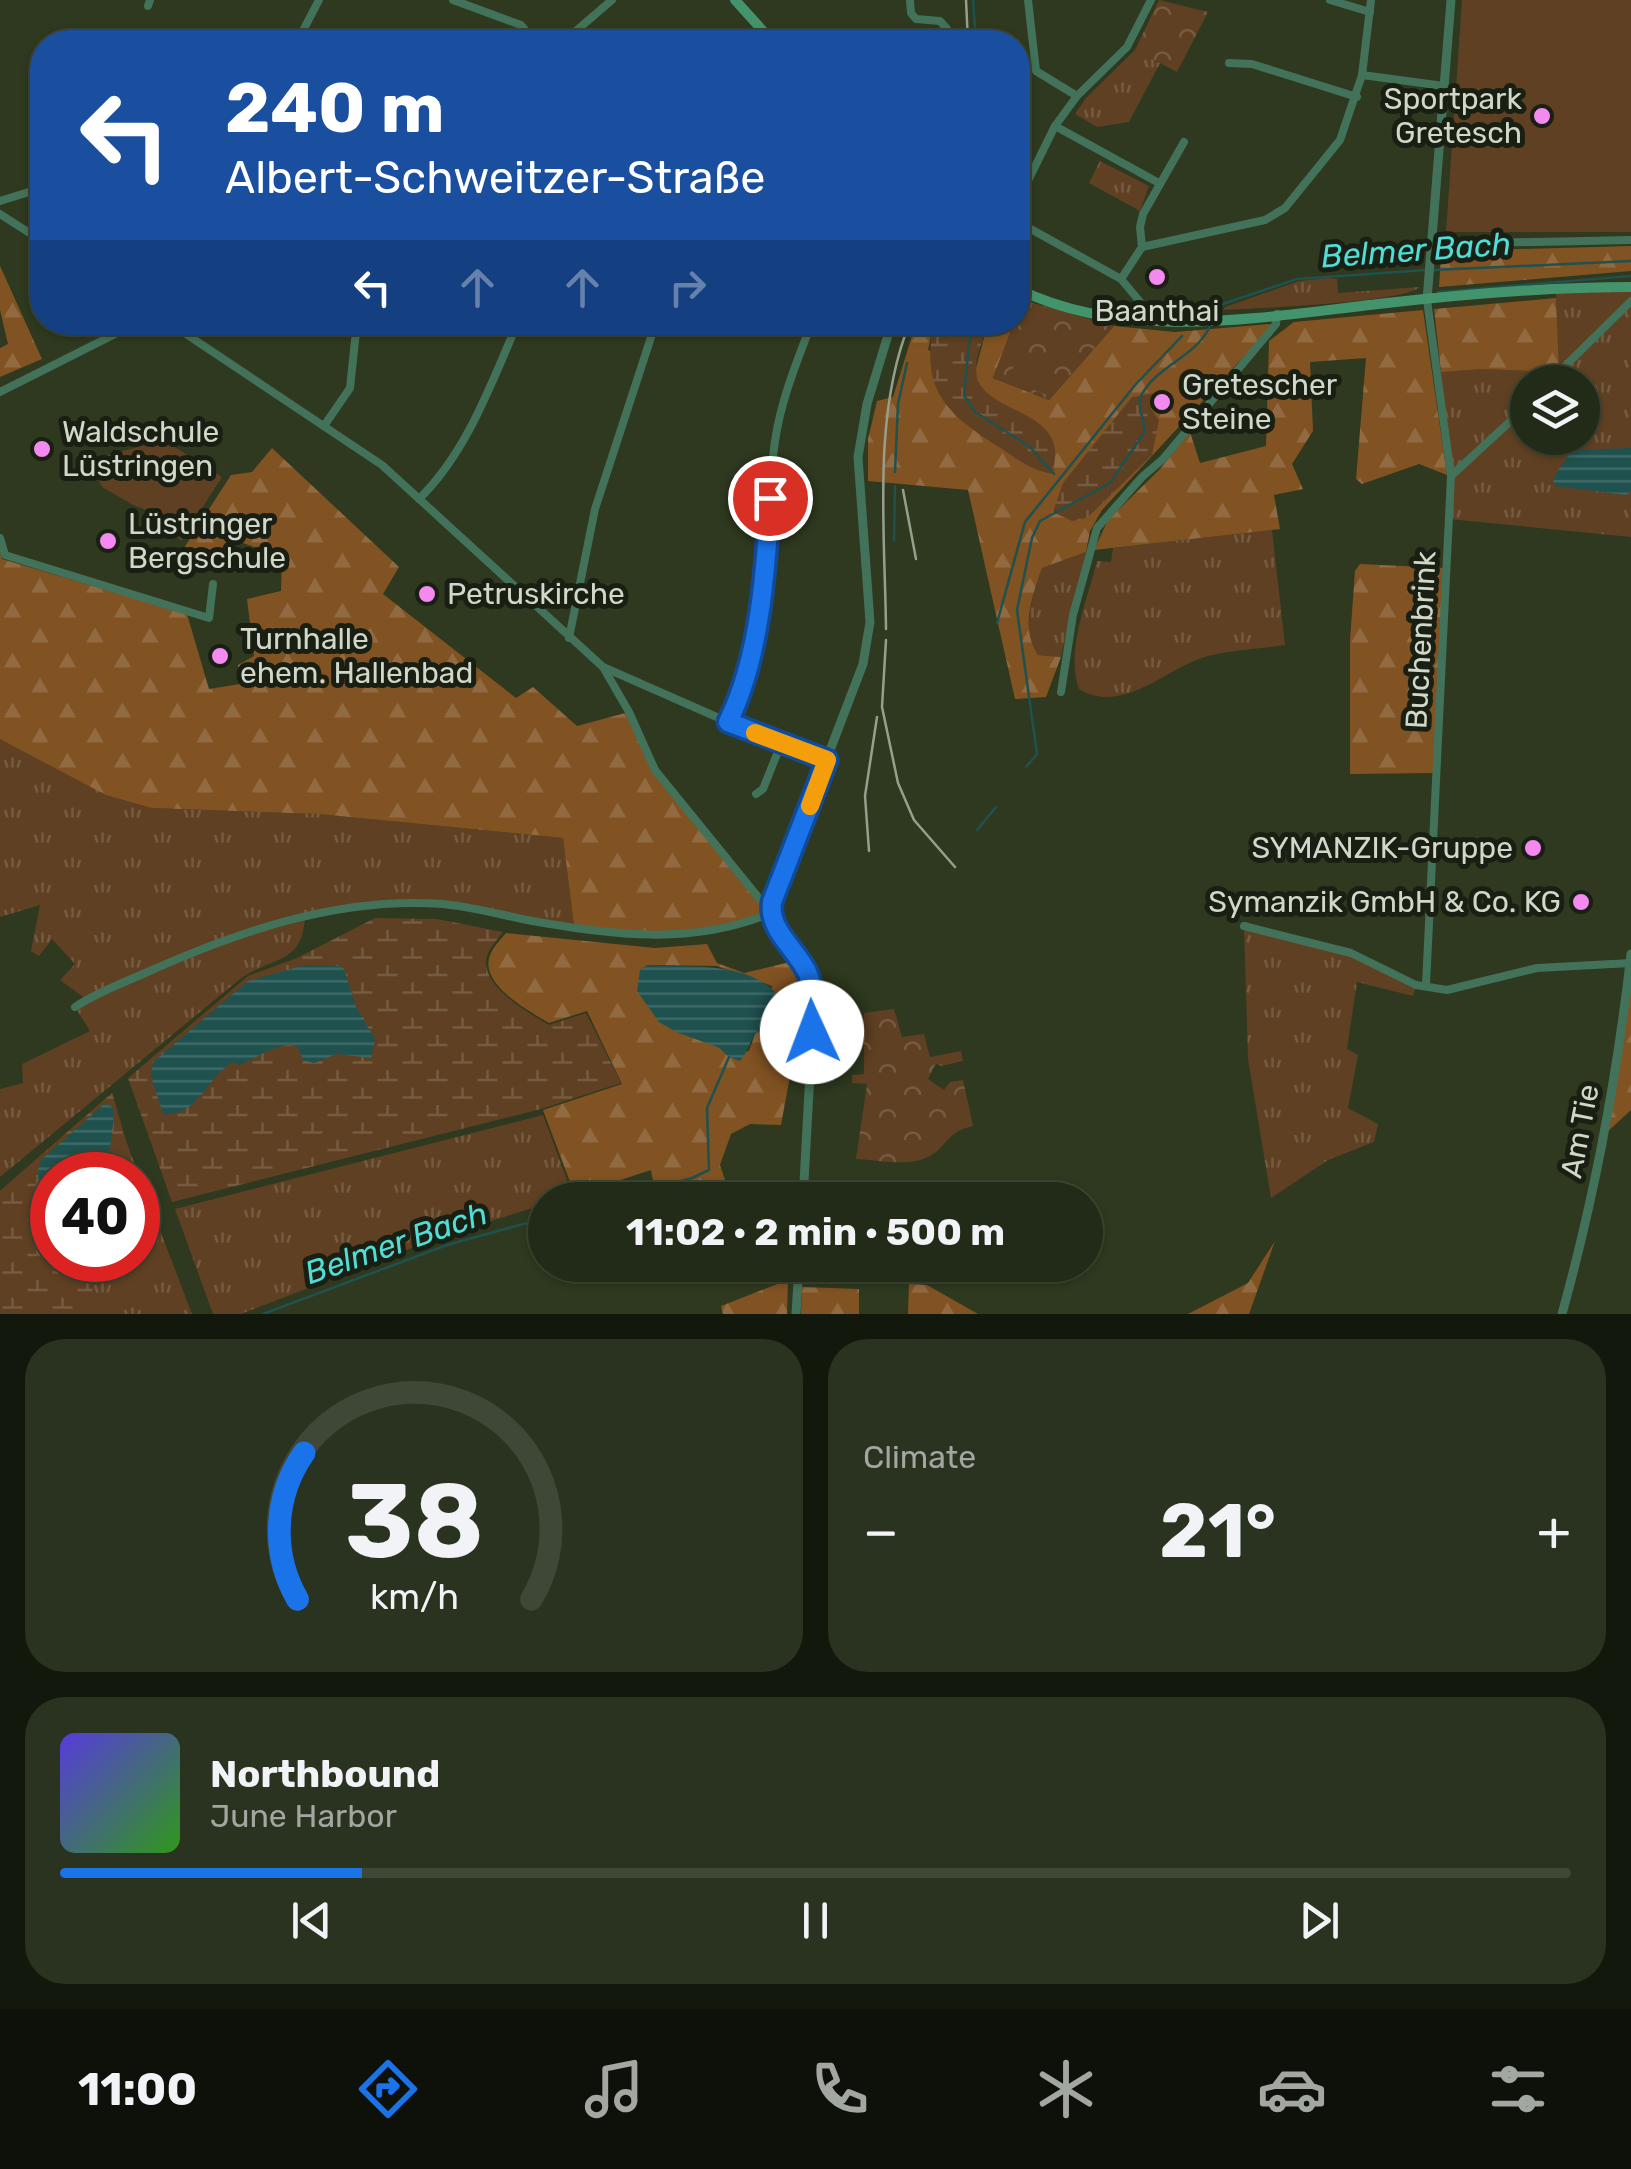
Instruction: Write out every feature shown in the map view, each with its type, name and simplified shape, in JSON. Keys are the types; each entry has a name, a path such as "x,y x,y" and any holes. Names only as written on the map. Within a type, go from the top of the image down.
{"main road":[{"path":"735,0 762,30"},
{"path":"1030,293 1090,314 1144,322 1631,287"}],"street":[{"path":"303,30 319,0"},
{"path":"453,0 524,30"},
{"path":"577,30 612,0"},
{"path":"910,0 910,13 916,20 940,22 948,30"},
{"path":"1028,0 1036,72 1077,96"},
{"path":"1030,177 1055,126 1077,96 1127,48 1151,0"},
{"path":"1330,0 1370,12"},
{"path":"1142,247 1265,220 1285,208 1340,140 1357,97 1371,0"},
{"path":"1427,300 1451,0"},
{"path":"1229,64 1252,64 1357,97"},
{"path":"1362,74 1444,86"},
{"path":"1055,126 1160,183"},
{"path":"1121,279 1142,247 1143,214 1184,142"},
{"path":"0,201 30,192"},
{"path":"0,214 30,233"},
{"path":"1030,229 1121,279 1141,303 1144,322"},
{"path":"1432,244 1631,240"},
{"name":"Buchenbrink","path":"1426,984 1451,476 1427,300"},
{"path":"1565,365 1631,301"},
{"path":"1061,692 1073,615 1097,528 1226,386 1276,324 1277,314"},
{"path":"0,392 113,335"},
{"path":"188,335 382,466 604,667 728,722 827,760"},
{"path":"324,426 350,388 356,335"},
{"path":"419,499 442,476 512,335"},
{"path":"568,638 595,509 652,335"},
{"path":"728,722 742,694 767,565 776,438 807,335"},
{"path":"770,913 857,684 868,643 870,622 858,458 867,404 888,335"},
{"path":"1451,476 1510,422"},
{"path":"0,538 5,555 210,618 213,584"},
{"path":"604,667 630,712 654,770 770,913 809,978 814,1000 803,1182"},
{"path":"756,794 763,789 782,744"},
{"path":"75,1007 203,947 305,916 347,908 443,904 656,937 702,934 742,925 770,913"},
{"path":"1244,926 1351,953 1416,984 1446,990 1537,968 1630,963"},
{"name":"Am Tie","path":"1562,1314 1589,1218 1615,1084 1631,954"},
{"path":"796,1314 798,1282"}],"green space":[{"path":"1159,0 1208,12 1177,72 1135,50"},
{"name":"Sportpark Gretesch","path":"1462,0 1631,0 1631,232 1446,232"},
{"path":"1135,50 1160,63 1129,122 1097,127 1075,114 1086,98"},
{"path":"1100,161 1149,186 1140,211 1089,183"},
{"path":"1631,246 1631,271 1439,287 1441,257 1448,251"},
{"path":"0,266 42,359 0,377 0,348 8,344 0,310"},
{"path":"1337,279 1338,293 1420,287 1358,301 1223,310 1299,281"},
{"path":"1631,287 1631,537 1449,519 1451,476 1437,372 1510,370 1510,455 1600,455 1600,365 1558,365 1556,290"},
{"path":"1556,298 1559,365 1441,372 1434,309"},
{"path":"1030,302 1114,326 1049,400 993,378 1009,335 1030,335"},
{"path":"1423,310 1447,475 1419,464 1362,484 1356,479 1366,358 1310,362 1313,431 1292,464 1303,489 1274,495 1280,529 1094,550 1108,520 1160,469 1190,432 1200,463 1266,446 1269,341 1294,322"},
{"path":"1270,324 1102,510 1090,531 1086,552 1042,568 1030,612 1030,634 1038,655 1061,657 1046,697 1015,699 968,490 868,481 868,439 877,401 893,397 912,335 931,335 928,350 976,368 985,335 1009,335 993,378 1049,400 1114,326 1175,332"},
{"path":"932,335 984,335 976,371 982,388 1042,426 1055,450 1054,474 1019,460 951,410 934,382"},
{"path":"1016,359 1058,375 1050,396 1009,380"},
{"path":"1156,393 1151,409 1159,420 1152,455 1087,518 1072,521 1053,512 1063,483 1132,397"},
{"path":"164,440 222,477 181,541 155,513 102,487 89,460"},
{"path":"272,448 399,567 383,594 516,698 533,687 577,726 629,712 655,770 771,913 743,925 657,937 574,926 563,838 319,814 152,808 106,795 0,739 0,552 2,559 187,614 209,689 240,684 238,665 254,656 247,599 281,591 282,557 229,538 215,572 184,548 231,475 252,472"},
{"path":"1272,530 1285,645 1208,656 1145,687 1112,697 1095,696 1079,689 1075,674 1076,641 1097,561 1111,562 1113,548"},
{"path":"1086,552 1061,657 1038,655 1029,623 1042,568"},
{"path":"1360,564 1445,568 1434,773 1350,774 1350,640 1355,571"},
{"path":"0,739 152,808 319,814 563,838 574,926 499,912 397,903 305,916 299,943 292,951 240,979 0,1177 0,1089 23,1083 22,1064 90,1031 75,1007 86,999 60,980 75,964 52,939 39,956 31,951 40,905 0,917"},
{"path":"375,918 437,919 503,932 489,950 486,964 496,986 549,1025 586,1013 621,1083 541,1109 172,1202 160,1168 160,1152 154,1152 128,1078 248,976 297,958"},
{"path":"1244,926 1351,953 1416,985 1413,996 1357,982 1347,1049 1358,1055 1348,1108 1378,1124 1374,1142 1328,1160 1271,1198 1248,1059"},
{"path":"506,933 655,948 707,944 717,963 744,973 790,962 804,1000 781,1125 750,1124 731,1134 720,1165 725,1180 718,1182 653,1182 651,1170 615,1182 570,1182 543,1110 622,1084 587,1011 549,1023 497,985 488,964 492,950","holes":["648,965 717,966 772,986 767,1025 755,1034 749,1051 729,1057 640,970"]},
{"path":"1631,963 1631,1110 1605,1134"},
{"path":"894,1009 902,1037 924,1034 930,1057 961,1051 963,1061 941,1066 936,1063 928,1079 944,1090 950,1082 963,1080 973,1126 957,1132 934,1154 920,1160 856,1159 867,1084 852,1083 852,1075 864,1074 864,1013"},
{"path":"112,1093 130,1152 45,1152"},
{"path":"112,1093 126,1141 125,1152 45,1152"},
{"path":"543,1115 568,1182 528,1182 528,1209 440,1237 241,1314 213,1314 175,1209"},
{"path":"30,1165 30,1282 160,1282 160,1230 192,1314 0,1314 0,1191"},
{"path":"30,1165 30,1282 92,1282 84,1314 0,1314 0,1191"},
{"path":"1275,1241 1249,1314 1188,1314 1248,1283"},
{"path":"788,1282 787,1314 723,1314 721,1306"},
{"path":"909,1284 927,1285 978,1314 908,1314"},
{"path":"802,1287 859,1289 859,1314 801,1314"}],"water":[{"path":"1631,448 1631,491 1626,495 1555,486 1554,477 1569,455 1600,455 1600,449"},
{"path":"305,965 344,969 356,1007 375,1039 371,1058 337,1054 314,1063 303,1060 298,1047 275,1048 239,1065 233,1062 194,1103 175,1113 163,1114 151,1076 153,1062 248,981"},
{"path":"648,965 739,972 770,988 782,1001 781,1007 755,1035 740,1061 720,1048 659,1022 637,991 640,970"},
{"path":"103,1105 113,1108 110,1152 50,1152"}],"waterway":[{"path":"973,0 975,30"},
{"name":"Belmer Bach","path":"1434,270 1631,261"},
{"name":"Belmer Bach","path":"1213,318 1217,306 1297,279 1426,270"},
{"path":"1438,292 1631,276"},
{"name":"Belmer Bach","path":"1026,767 1037,754 1017,610 1032,538 1040,521 1110,483 1144,433 1142,394 1157,376 1196,346 1210,326"},
{"path":"971,335 964,395 975,412 1030,447 1054,474"},
{"path":"997,623 1025,522 1136,384 1182,336"},
{"path":"895,472 898,404 907,363"},
{"path":"894,540 895,486"},
{"name":"Belmer Bach","path":"977,830 996,807"},
{"name":"Belmer Bach","path":"782,1001 801,994"},
{"name":"Belmer Bach","path":"677,1182 709,1170 707,1108 729,1057"},
{"name":"Belmer Bach","path":"263,1314 447,1245 528,1223"}],"railway":[{"path":"966,0 967,30"},
{"path":"886,629 885,434 890,395 906,335"},
{"path":"903,490 916,559"},
{"path":"886,640 882,707 898,783 914,820 955,867"},
{"path":"869,851 865,796 877,717"}],"slow traffic":[{"path":"755,733 827,760 810,806"}],"place":[{"name":"Sportpark Gretesch","path":"1542,116"},
{"name":"Baanthai","path":"1157,277"},
{"name":"Gretescher Steine","path":"1162,402"},
{"name":"Waldschule Lüstringen","path":"42,449"},
{"name":"Lüstringer Bergschule","path":"108,541"},
{"name":"Petruskirche","path":"427,594"},
{"name":"Turnhalle ehem. Hallenbad","path":"220,656"},
{"name":"SYMANZIK-Gruppe","path":"1533,848"},
{"name":"Symanzik GmbH & Co. KG","path":"1581,902"}],"route":[{"path":"770,498 767,565 742,694 728,722 827,760 770,913 809,978 814,1000 812,1032"}]}
